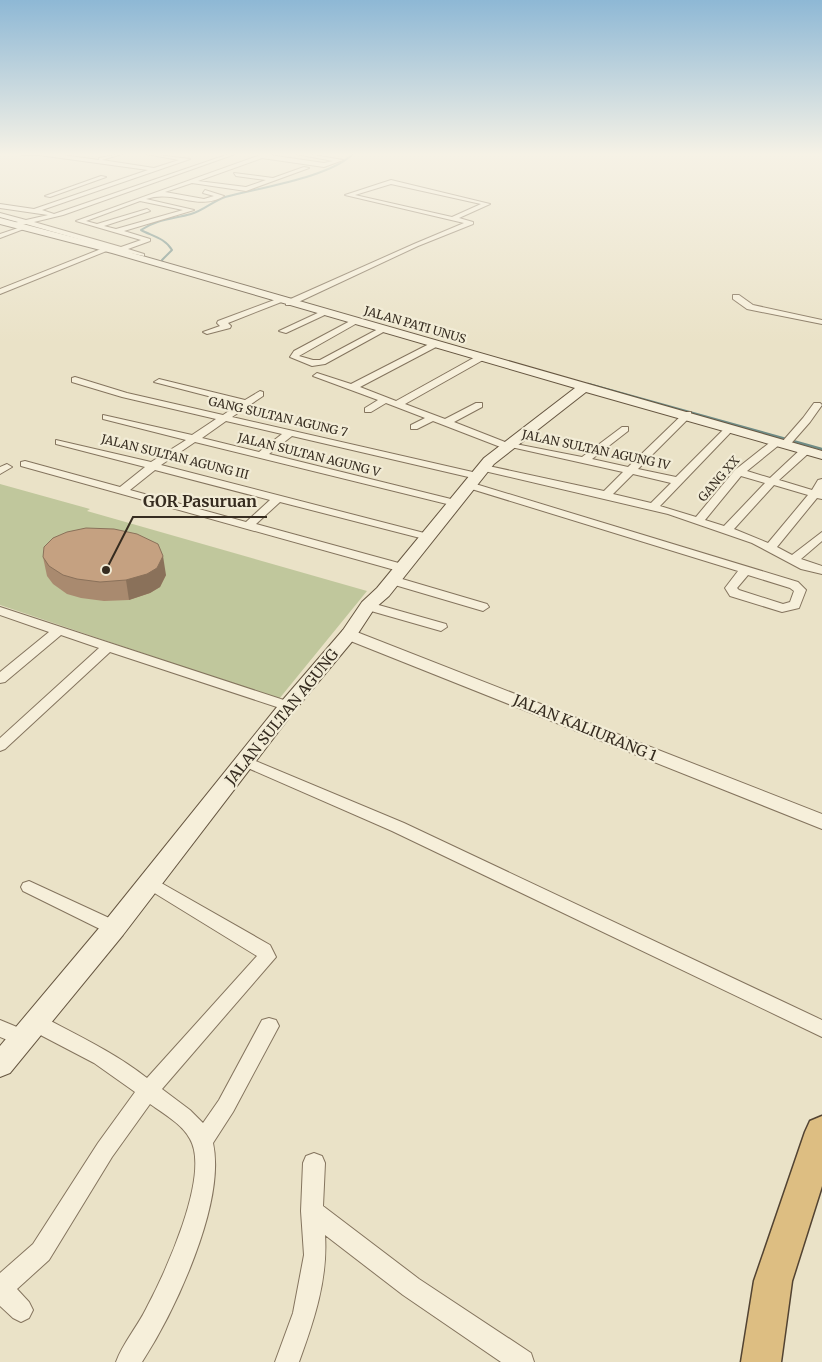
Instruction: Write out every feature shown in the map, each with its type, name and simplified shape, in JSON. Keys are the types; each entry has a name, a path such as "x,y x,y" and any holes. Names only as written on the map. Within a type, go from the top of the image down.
{"highway":[{"path":"761,1362 764,1330 773,1281 822,1132"}],"main road":[{"name":"JALAN PATI UNUS","path":"0,221 26,225 139,256 433,345 686,415 729,429 785,441 822,455"},
{"name":"JALAN SULTAN AGUNG","path":"0,1065 114,928 288,706 349,634 368,606 383,592 481,471 508,445 583,388"}],"street":[{"path":"4,217 26,225"},
{"path":"0,236 53,217"},
{"path":"0,292 148,240 63,217"},
{"path":"78,221 91,217"},
{"path":"96,226 126,217"},
{"path":"117,231 169,217"},
{"path":"207,332 227,326 222,323 231,319 290,302 416,245 471,223 441,217"},
{"path":"452,219 458,217"},
{"path":"736,297 750,307 822,322"},
{"path":"283,331 325,313"},
{"path":"355,322 297,353 294,357 312,363 322,362 383,330"},
{"path":"352,387 433,345"},
{"path":"397,404 480,358"},
{"name":"JALAN SULTAN AGUNG IV","path":"316,376 352,387 508,445 678,481"},
{"name":"GANG SULTAN AGUNG 7","path":"74,380 125,395 224,418 481,471"},
{"path":"158,382 246,403"},
{"path":"122,490 153,466 260,394"},
{"path":"368,410 384,400"},
{"path":"445,423 479,405"},
{"name":"GANG XX","path":"701,518 740,472 785,441 817,405"},
{"path":"609,492 686,415"},
{"name":"JALAN SULTAN AGUNG V","path":"106,417 455,503"},
{"path":"414,427 432,418"},
{"path":"585,460 625,428"},
{"path":"656,505 729,429"},
{"path":"260,456 291,432"},
{"name":"JALAN SULTAN AGUNG III","path":"60,442 428,537"},
{"path":"731,527 774,480 806,450"},
{"path":"25,464 248,526 397,574 483,607"},
{"path":"481,471 609,492 701,518 731,527 805,566 822,570"},
{"path":"481,471 745,570 798,587 800,594 795,605 782,608 734,592 731,588 745,570"},
{"path":"740,472 819,494"},
{"path":"770,547 819,494 822,482"},
{"path":"248,526 278,498"},
{"path":"793,560 822,535"},
{"path":"368,606 441,627"},
{"path":"0,610 55,633 105,650 288,706"},
{"path":"0,679 55,633"},
{"name":"JALAN KALIURANG 1","path":"349,634 822,822"},
{"path":"0,746 105,650"},
{"path":"246,762 398,827 822,1029"},
{"path":"21,1310 0,1289 41,1252 104,1150 149,1090 267,957 264,950 149,882"},
{"path":"29,887 114,928"},
{"path":"203,1140 226,1106 269,1026"},
{"path":"0,1028 29,1031 109,1061 184,1116 203,1140 206,1158 205,1177 198,1209 176,1274 134,1360"},
{"path":"287,1362 305,1313 315,1255 312,1211 314,1163"},
{"path":"312,1211 411,1287 522,1362"}],"green space":[{"path":"0,484 90,509 87,511 367,591 279,699 0,605"}],"building":[{"path":"86,528 114,529 137,534 158,544 163,556 157,568 147,574 126,580 100,582 77,579 63,575 49,566 43,557 44,547 53,538 67,532"}],"waterway":[{"path":"163,263 162,260 172,250 162,240 141,230 159,221 181,217"},
{"path":"588,384 822,449"}],"place":[{"name":"GOR Pasuruan","path":"106,570"}]}
